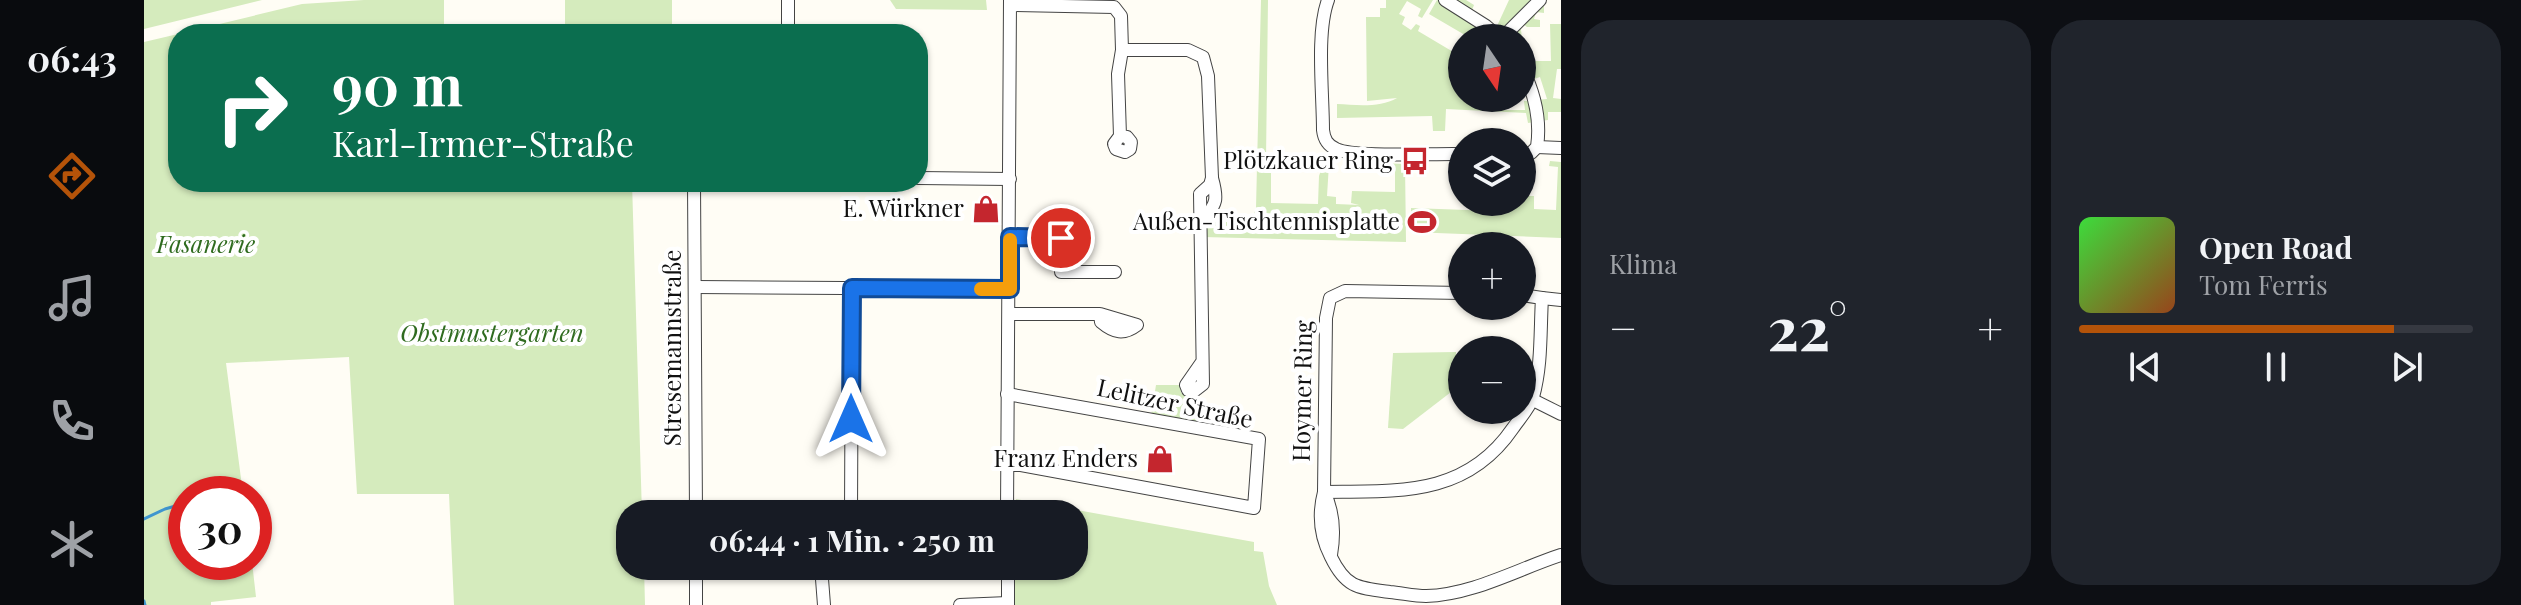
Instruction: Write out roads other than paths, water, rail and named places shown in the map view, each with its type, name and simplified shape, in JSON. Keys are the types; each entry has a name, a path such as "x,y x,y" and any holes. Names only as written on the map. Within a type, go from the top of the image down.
{"street":[{"path":"788,0 788,24"},
{"path":"1328,0 1323,13 1323,130 1327,142 1335,149 1354,153 1448,154"},
{"path":"1445,0 1483,24"},
{"path":"1515,24 1540,0"},
{"path":"1007,500 1010,2 1114,7 1118,11 1122,23 1118,74 1120,136"},
{"path":"1122,50 1188,50 1203,57 1208,76 1212,178 1210,185 1200,194 1202,362"},
{"path":"1536,110 1537,147 1561,148"},
{"path":"928,178 1010,179"},
{"name":"Stresemannstraße","path":"694,192 696,500"},
{"path":"1010,237 1061,238 1061,272 1115,272"},
{"path":"696,287 1010,289"},
{"path":"851,500 852,288"},
{"name":"Hoymer Ring","path":"1448,293 1345,291 1330,298 1326,318 1324,492 1407,491 1457,478 1480,462 1516,424"},
{"path":"1536,297 1561,300"},
{"name":"Hoymer Ring","path":"1536,379 1542,298"},
{"path":"1009,314 1100,314"},
{"name":"Lelitzer Straße","path":"1006,465 1021,465 1254,508 1259,439 1007,394"},
{"path":"1536,402 1561,414"},
{"path":"1324,492 1332,509 1333,542 1330,556 1342,577 1362,589 1427,596 1453,592 1561,555"},
{"path":"696,580 696,605"},
{"path":"822,580 824,605"},
{"path":"960,605 1008,604 1008,580"}],"waterway":[{"path":"144,519 168,508"},
{"path":"144,601 145,605"}],"place":[{"name":"Plötzkauer Ring","path":"1415,161"},
{"name":"E. Würkner","path":"986,209"},
{"name":"Außen-Tischtennisplatte","path":"1422,222"},
{"name":"Franz Enders","path":"1160,459"}],"park label":[{"name":"Fasanerie","path":"206,245"},
{"name":"Obstmustergarten","path":"492,334"}]}
